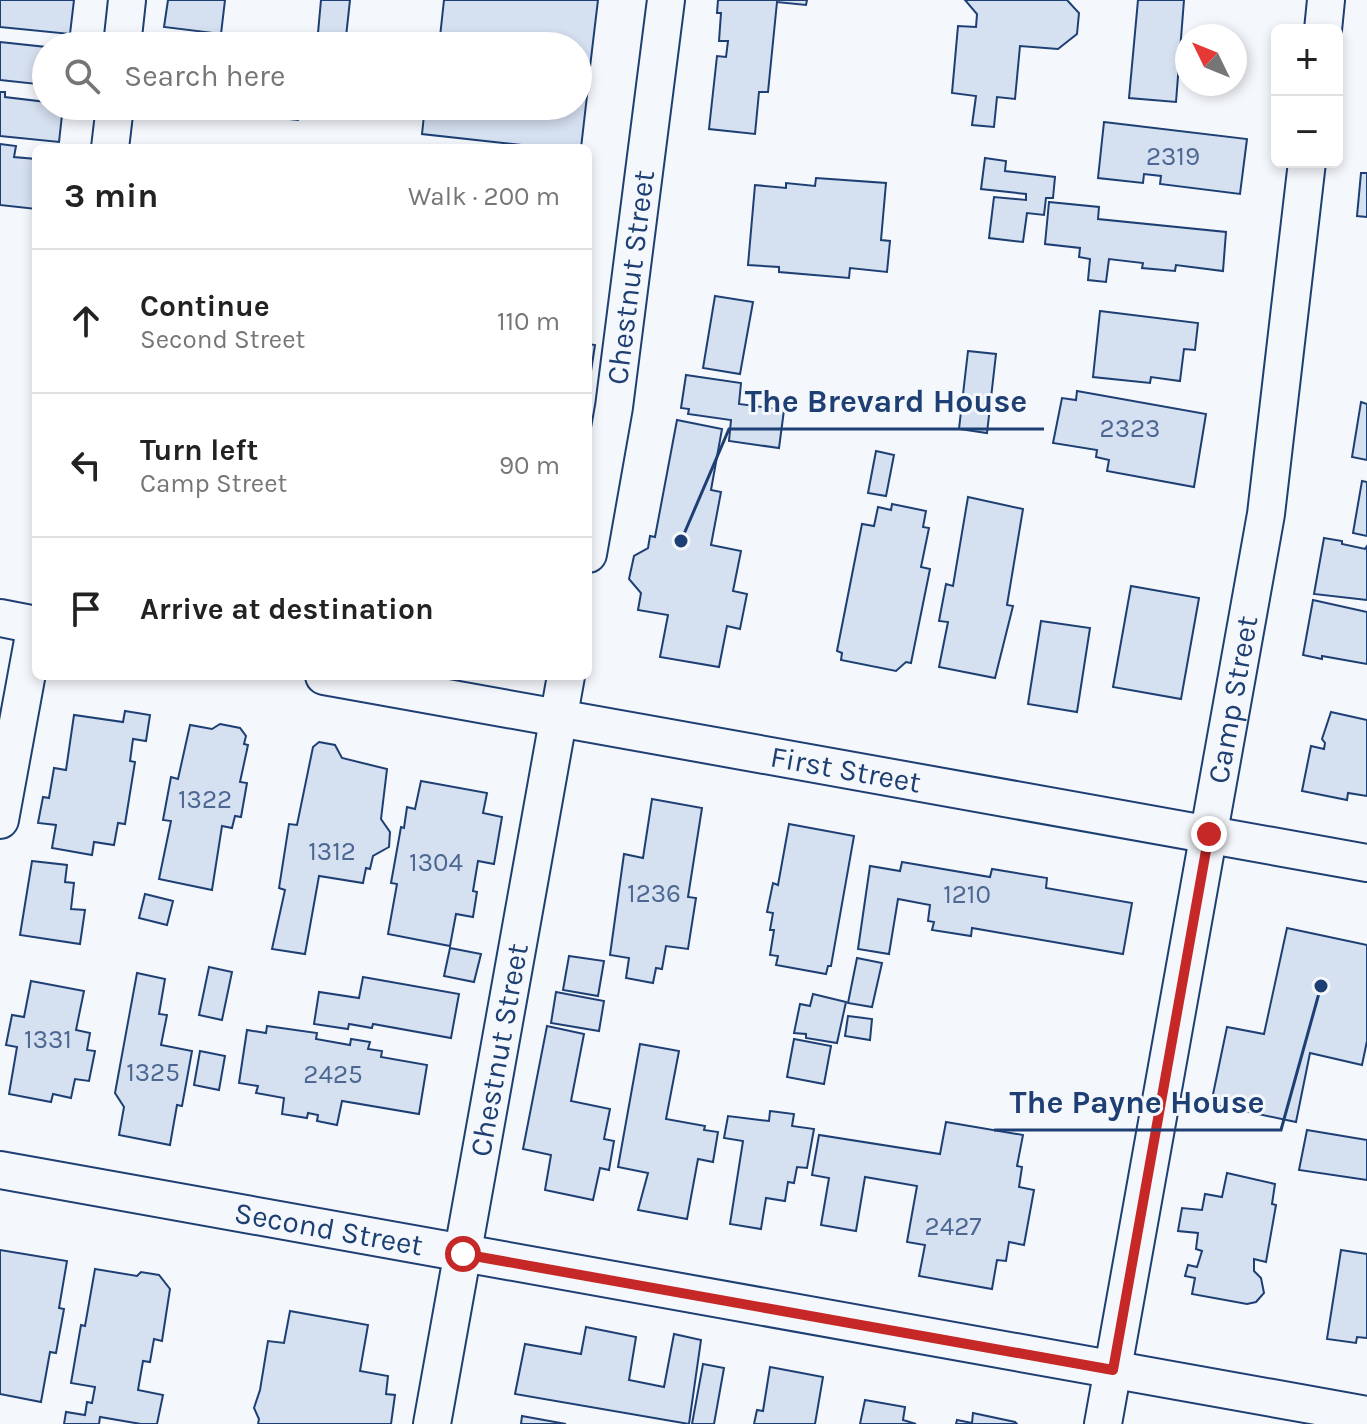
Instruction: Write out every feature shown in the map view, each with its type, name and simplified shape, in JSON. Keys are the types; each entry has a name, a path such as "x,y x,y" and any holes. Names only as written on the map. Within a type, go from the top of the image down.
{"street":[{"path":"124,32 127,0"},
{"name":"Chestnut Street","path":"592,531 614,407 666,0"},
{"path":"1324,24 1326,0"},
{"path":"110,144 113,120"},
{"name":"Camp Street","path":"1103,1424 1266,514 1306,168"},
{"path":"0,618 32,623"},
{"path":"0,820 32,646"},
{"name":"First Street","path":"346,680 1367,863"},
{"name":"Chestnut Street","path":"432,1424 565,680"},
{"name":"Second Street","path":"0,1170 1367,1415"}],"building":[{"path":"0,0 74,0 70,32 0,27"},
{"path":"168,0 225,0 221,32 164,27"},
{"path":"321,0 350,0 347,32 318,32"},
{"path":"444,0 598,0 592,50 592,32 441,32"},
{"path":"718,0 807,0 806,5 777,2 768,92 759,92 755,134 709,129 717,56 726,57 728,41 719,41 721,13 717,13"},
{"path":"965,0 1067,0 1079,13 1077,34 1058,49 1020,46 1015,99 997,97 994,127 972,125 976,96 952,93 958,26 976,27 977,14"},
{"path":"1138,0 1184,0 1182,24 1175,24 1176,102 1129,98"},
{"path":"0,42 32,45 32,83 0,80"},
{"path":"0,92 5,92 5,97 32,100 32,120 61,120 59,142 0,136"},
{"path":"424,120 584,120 581,144 513,144 422,134"},
{"path":"1104,122 1247,139 1240,194 1160,184 1161,176 1144,174 1143,183 1098,178"},
{"path":"0,144 16,146 14,157 32,159 32,209 0,205"},
{"path":"985,158 1006,161 1005,171 1055,177 1053,198 1046,198 1044,215 1027,213 1023,242 989,238 994,197 1026,200 1026,194 981,189"},
{"path":"1361,173 1367,173 1367,217 1357,216"},
{"path":"816,178 886,183 881,240 890,241 887,272 850,268 849,278 779,272 779,267 748,265 755,185 786,188 786,183 815,186"},
{"path":"1049,202 1099,207 1098,219 1226,232 1223,271 1176,265 1175,271 1142,268 1143,263 1109,259 1106,282 1088,280 1090,259 1079,257 1080,248 1045,244"},
{"path":"715,296 753,302 740,374 703,368"},
{"path":"1100,311 1198,323 1195,350 1184,349 1180,381 1151,377 1150,383 1093,377"},
{"path":"968,351 996,354 987,433 959,429"},
{"path":"686,375 741,383 739,404 784,410 779,448 729,441 731,420 688,414 689,409 681,408"},
{"path":"1077,391 1206,414 1194,487 1107,471 1109,460 1096,457 1097,450 1053,443 1062,398 1076,400"},
{"path":"1361,402 1367,404 1367,460 1352,457"},
{"path":"677,420 722,429 711,490 721,492 711,545 741,551 733,591 747,594 740,629 727,626 719,667 660,657 668,615 638,610 641,593 629,579 634,556 648,548 650,536 655,537"},
{"path":"876,451 894,455 886,496 868,493"},
{"path":"1362,481 1367,482 1367,536 1353,533"},
{"path":"968,497 1023,509 1007,605 1013,606 995,678 939,667 948,622 939,621 946,584 953,586"},
{"path":"892,504 926,511 923,527 929,528 921,567 930,569 911,663 906,662 896,671 841,660 842,653 837,651 862,524 874,526 878,507 891,510"},
{"path":"1324,538 1365,549 1367,546 1367,600 1314,594"},
{"path":"1131,586 1199,598 1181,699 1113,687"},
{"path":"1313,600 1367,612 1367,664 1303,655"},
{"path":"1041,621 1090,628 1077,712 1028,704"},
{"path":"125,711 150,715 146,741 133,739 130,761 135,762 125,824 118,823 114,845 94,842 92,855 52,848 56,825 38,823 43,797 49,798 54,768 66,770 74,715 123,722"},
{"path":"1331,712 1367,720 1367,796 1348,793 1347,800 1302,791 1311,746 1324,749 1322,739"},
{"path":"220,724 240,728 246,736 244,744 248,745 240,782 247,783 241,817 235,816 232,828 222,826 212,890 159,879 171,821 163,820 171,777 178,779 190,725 212,729"},
{"path":"319,742 335,745 342,758 387,769 381,819 390,832 389,847 373,856 363,883 319,876 305,954 272,949 285,890 279,888 289,824 297,825 313,747"},
{"path":"421,781 487,793 483,813 502,817 494,864 478,861 473,917 456,914 450,946 388,934 397,884 391,883 401,827 404,828 407,807 415,809"},
{"path":"652,799 702,808 688,897 696,898 688,949 666,946 662,969 656,968 653,983 626,978 629,958 610,955 624,854 643,858"},
{"path":"789,824 854,836 831,966 828,966 826,974 776,965 778,956 770,955 773,913 767,912 773,883 778,885"},
{"path":"32,861 67,865 65,882 74,883 71,909 85,910 80,944 20,935"},
{"path":"902,862 990,877 992,869 1047,878 1046,888 1132,903 1123,954 972,928 971,936 932,930 934,922 928,921 930,905 898,899 889,954 858,949 870,866 900,871"},
{"path":"145,894 173,901 167,925 139,918"},
{"path":"1287,928 1367,945 1367,1041 1362,1065 1310,1053 1296,1122 1211,1104 1227,1027 1264,1034"},
{"path":"450,948 481,954 474,982 444,976"},
{"path":"569,956 604,961 598,996 563,990"},
{"path":"857,958 882,963 872,1007 848,1003"},
{"path":"209,967 232,972 222,1020 199,1015"},
{"path":"137,973 165,979 159,1014 167,1015 161,1045 192,1051 182,1106 177,1105 170,1145 119,1135 124,1107 115,1093"},
{"path":"363,977 459,994 451,1038 373,1024 372,1028 349,1024 348,1029 314,1024 319,992 359,998"},
{"path":"31,981 84,991 76,1030 90,1033 87,1050 95,1051 89,1081 75,1079 71,1098 53,1094 51,1102 9,1094 17,1047 6,1045 12,1015 24,1017"},
{"path":"556,992 604,1001 599,1031 551,1023"},
{"path":"813,994 846,1002 837,1043 794,1033 800,1004 810,1006"},
{"path":"848,1016 872,1019 870,1040 845,1036"},
{"path":"267,1026 317,1033 316,1039 350,1045 351,1039 370,1042 368,1049 382,1051 381,1057 427,1065 419,1114 342,1101 337,1125 317,1121 318,1115 308,1113 307,1118 282,1114 284,1098 256,1093 258,1086 239,1083 247,1030 266,1033"},
{"path":"547,1026 584,1034 571,1101 610,1109 604,1139 614,1141 609,1170 600,1168 593,1200 545,1190 551,1155 523,1149"},
{"path":"794,1039 831,1046 824,1084 787,1077"},
{"path":"640,1044 679,1051 666,1119 705,1126 704,1130 718,1132 713,1162 698,1159 687,1219 638,1210 648,1173 618,1167"},
{"path":"200,1051 225,1056 219,1090 194,1085"},
{"path":"770,1111 794,1114 792,1126 814,1129 807,1168 797,1167 794,1183 788,1182 785,1201 766,1198 761,1229 730,1224 743,1141 724,1138 728,1116 769,1121"},
{"path":"946,1122 1023,1135 1017,1166 1022,1167 1019,1187 1034,1190 1024,1245 1009,1242 1006,1261 997,1260 992,1289 919,1276 925,1245 907,1242 917,1186 865,1177 856,1231 821,1225 829,1178 812,1175 819,1135 940,1154"},
{"path":"1307,1130 1367,1140 1367,1180 1299,1170"},
{"path":"1227,1173 1275,1184 1272,1204 1276,1205 1266,1262 1254,1259 1254,1271 1261,1278 1264,1293 1256,1302 1247,1304 1192,1294 1195,1278 1185,1276 1188,1265 1197,1267 1202,1251 1196,1249 1198,1233 1178,1231 1182,1208 1202,1210 1205,1194 1222,1197"},
{"path":"0,1250 67,1261 59,1308 64,1309 56,1353 50,1352 41,1402 0,1394"},
{"path":"1341,1250 1367,1254 1367,1338 1357,1337 1356,1343 1327,1339"},
{"path":"95,1269 137,1276 141,1272 159,1275 170,1289 162,1341 154,1339 150,1362 143,1361 138,1390 163,1395 157,1424 100,1417 99,1424 64,1424 66,1412 85,1415 87,1402 92,1403 95,1387 71,1383"},
{"path":"290,1311 368,1325 360,1371 388,1376 386,1394 395,1395 391,1424 258,1424 254,1408 268,1341 284,1343"},
{"path":"586,1327 636,1337 629,1380 664,1387 674,1334 701,1340 689,1424 515,1394 525,1344 581,1354"},
{"path":"703,1364 724,1368 714,1424 692,1424"},
{"path":"770,1367 823,1377 815,1424 754,1424 757,1410 763,1411"},
{"path":"865,1400 905,1407 903,1420 916,1424 860,1424"},
{"path":"973,1413 1017,1424 956,1424 957,1420 972,1423"},
{"path":"522,1416 566,1424 521,1424"}],"place":[{"name":"The Brevard House","path":"681,541"},
{"name":"The Payne House","path":"1321,986"}],"route":[{"path":"463,1254 1113,1370 1209,834"}]}
